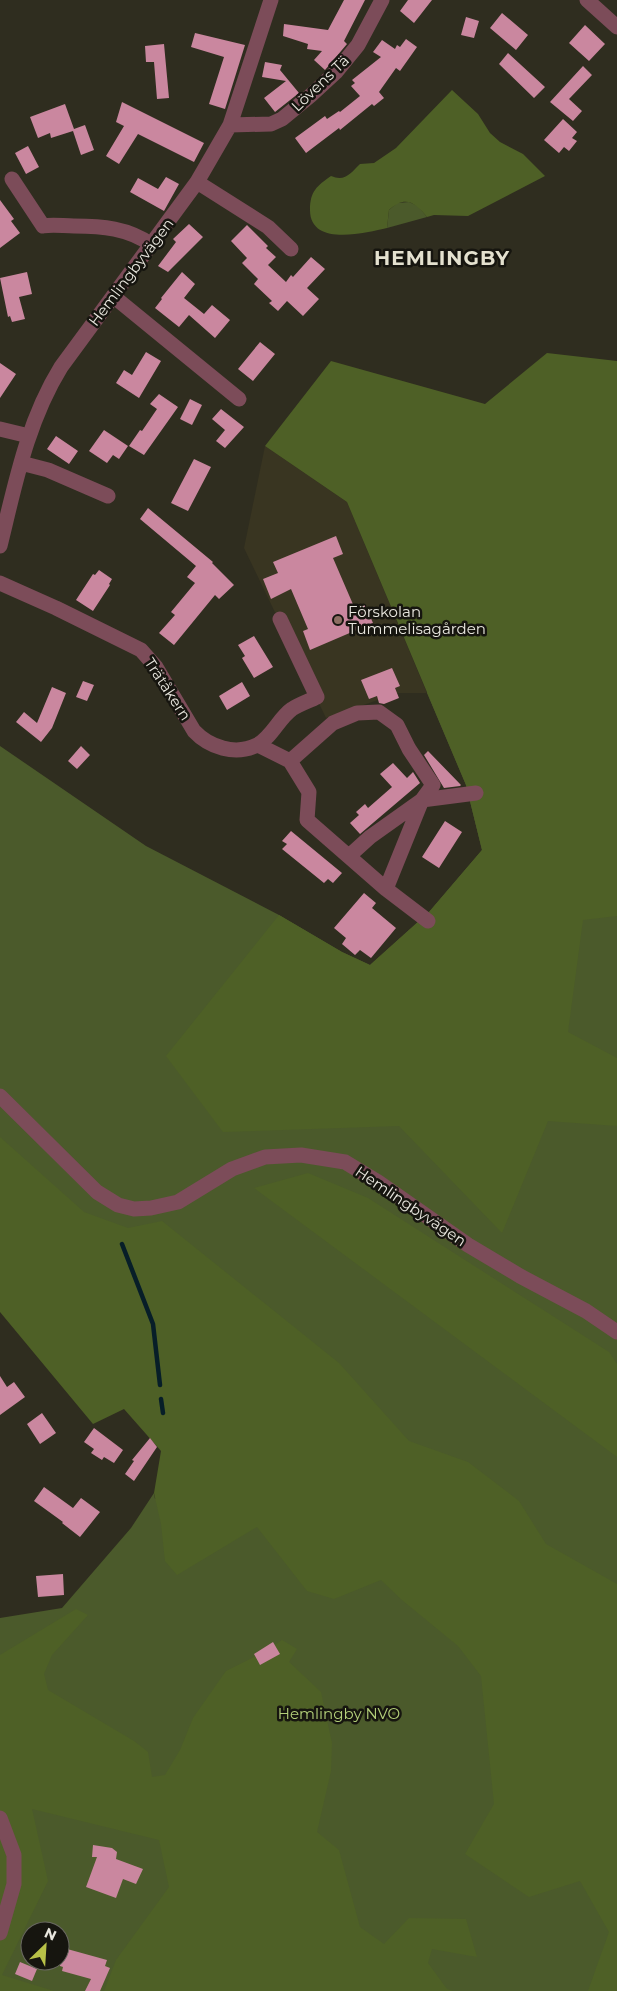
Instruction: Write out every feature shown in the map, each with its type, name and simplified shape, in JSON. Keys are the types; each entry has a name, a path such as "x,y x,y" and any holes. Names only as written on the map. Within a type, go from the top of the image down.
{"street":[{"name":"Hemlingbyvägen","path":"0,546 29,436 46,392 61,367 197,182 230,125 271,0"},
{"name":"Lövens Tä","path":"230,125 271,124 282,119 310,96 336,72 358,45 382,0"},
{"path":"587,0 617,27"},
{"path":"12,179 43,226 97,226 113,228 132,233 152,245"},
{"path":"197,182 268,227 292,249"},
{"path":"113,296 239,399"},
{"path":"0,429 29,436"},
{"path":"21,463 62,476 108,496"},
{"name":"Trätåkern","path":"0,583 141,650 156,667 194,731 213,746 224,749 240,749 258,745"},
{"path":"280,619 317,697 292,709 258,745 290,761 309,792 307,820 386,889 428,920"},
{"path":"290,761 333,723 357,713 379,712 397,725 433,785 422,800 386,889"},
{"path":"349,856 370,837 422,800 476,793"},
{"name":"Hemlingbyvägen","path":"0,1096 97,1192 118,1205 134,1209 151,1208 178,1202 232,1169 265,1157 301,1155 345,1162 378,1182 468,1245 586,1311 617,1332"},
{"path":"0,1818 14,1855 14,1884 0,1933"}],"shaded area":[{"name":"Förskolan Tummelisagården","path":"265,446 347,502 427,693 398,693 326,718 244,548"}],"green space":[{"path":"452,90 478,114 490,133 500,142 523,154 545,176 468,216 434,215 427,217 414,204 405,202 395,205 389,210 387,228 340,235 319,229 312,222 310,203 318,186 331,176 336,178 344,177 360,164 374,163 396,148"},
{"path":"409,202 418,206 427,217 387,228 389,210 397,203"},
{"path":"547,353 617,361 617,916 583,920 568,1032 617,1058 617,1126 548,1121 502,1233 399,1126 223,1132 166,1056 279,915 342,952 370,965 429,912 482,850 466,785 347,502 265,446 331,361 485,404"},
{"name":"Hemlingby NVO","path":"617,408 617,1991 0,1991 0,1618 62,1608 131,1528 154,1493 155,1499 181,1469 0,1264 0,746 146,846 279,915 342,952 370,965 429,912 482,850 466,785 427,693"},
{"path":"0,1137 84,1212 128,1228 162,1221 339,1363 409,1441 468,1462 519,1501 546,1544 617,1584 617,1991 588,1991 609,1932 580,1881 529,1897 465,1854 494,1804 481,1676 458,1646 402,1600 381,1580 334,1599 307,1591 257,1527 177,1575 165,1561 161,1524 154,1493 161,1451 124,1409 93,1424 0,1312"},
{"path":"308,1173 368,1198 609,1352 617,1364 617,1457 254,1188"},
{"path":"76,1609 88,1615 52,1655 44,1674 48,1690 134,1741 148,1752 152,1777 165,1775 180,1750 193,1718 226,1671 268,1650 282,1640 297,1649 289,1662 321,1692 332,1743 331,1771 317,1832 339,1850 360,1927 384,1944 409,1918 466,1919 477,1957 432,1949 428,1963 447,1989 453,1991 104,1991 116,1960 169,1887 159,1840 32,1809 48,1881 28,1921 20,1921 20,1938 2,1975 54,1991 0,1991 0,1655"}],"building":[{"path":"344,0 365,0 344,41 347,44 325,70 314,60 322,51 307,49 308,44 283,36 284,24 328,30"},
{"path":"408,0 432,0 414,23 400,11"},
{"path":"502,13 528,35 516,50 490,28"},
{"path":"466,17 479,21 474,38 461,35"},
{"path":"585,25 605,44 589,61 569,43"},
{"path":"195,33 245,45 225,109 209,104 224,57 191,47"},
{"path":"406,39 417,47 400,71 396,68 379,92 384,98 374,106 372,104 340,130 339,128 306,153 295,138 325,116 327,119 340,112 360,96 351,86 355,83 352,80 381,57 373,52 382,40 395,49 397,45 400,47"},
{"path":"164,44 169,98 157,99 154,62 146,62 145,46"},
{"path":"508,53 545,87 534,98 499,64"},
{"path":"265,62 282,65 280,70 299,93 275,112 264,98 286,81 262,77"},
{"path":"583,66 592,75 569,99 582,111 573,121 550,102"},
{"path":"122,102 204,143 194,162 138,134 119,164 106,156 124,126 116,122"},
{"path":"65,104 74,129 85,125 94,150 81,155 73,131 51,138 50,133 38,138 30,117"},
{"path":"563,119 577,132 572,138 577,141 569,151 564,147 559,153 544,140"},
{"path":"28,146 39,167 26,174 15,153"},
{"path":"166,177 179,184 164,211 130,192 138,178 158,189"},
{"path":"0,200 14,219 11,221 20,233 0,248"},
{"path":"189,224 203,237 168,272 158,266 176,242 173,239"},
{"path":"247,225 276,257 268,265 286,282 311,257 325,269 307,288 319,299 303,316 287,301 278,311 269,303 272,301 254,284 258,279 242,263 247,258 231,241"},
{"path":"27,272 32,294 19,297 25,319 12,322 10,316 8,317 0,278"},
{"path":"182,272 195,284 184,298 204,314 212,305 230,320 215,338 189,315 179,327 155,308"},
{"path":"260,342 275,354 253,381 238,369"},
{"path":"146,352 161,361 139,398 116,383 124,370 132,375"},
{"path":"0,363 16,374 0,398"},
{"path":"159,394 178,407 144,455 129,446 157,409 150,404"},
{"path":"190,399 202,405 192,425 180,419"},
{"path":"221,409 244,427 225,448 216,441 225,430 212,419"},
{"path":"104,430 128,446 119,459 113,455 107,463 89,451"},
{"path":"56,436 78,451 69,464 47,449"},
{"path":"194,459 211,467 188,511 171,503"},
{"path":"148,508 213,562 234,585 219,599 215,595 174,645 159,633 175,615 171,612 195,583 187,577 196,566 140,519"},
{"path":"336,536 343,554 333,558 355,609 365,605 373,623 310,650 303,631 308,629 291,589 271,599 263,579 278,573 273,562"},
{"path":"99,570 112,579 93,611 76,600 93,574 95,575"},
{"path":"254,636 273,667 254,678 242,658 245,656 238,645"},
{"path":"392,668 400,686 395,688 399,698 384,704 379,703 377,696 369,699 361,680"},
{"path":"83,681 94,685 87,701 76,697"},
{"path":"242,682 250,696 227,710 219,696"},
{"path":"52,687 66,693 52,728 41,742 16,722 24,712 37,723"},
{"path":"81,746 90,755 77,769 68,761"},
{"path":"428,751 460,786 444,788 424,755"},
{"path":"393,763 407,778 413,772 420,783 360,834 350,823 359,815 356,812 365,804 368,808 392,787 380,774"},
{"path":"445,821 462,832 439,868 422,857"},
{"path":"291,831 342,873 333,883 328,879 324,883 282,849 287,844 282,841"},
{"path":"364,893 376,903 372,908 396,928 371,958 360,950 355,955 342,944 346,938 334,928"},
{"path":"0,1376 7,1387 14,1382 25,1397 0,1415"},
{"path":"42,1413 56,1433 40,1444 27,1424"},
{"path":"94,1428 123,1450 114,1463 104,1457 102,1460 91,1453 94,1449 84,1442"},
{"path":"150,1438 157,1447 134,1481 125,1474 134,1461 132,1460"},
{"path":"44,1487 73,1508 81,1498 100,1512 80,1537 34,1501"},
{"path":"63,1574 64,1595 38,1597 36,1576"},
{"path":"273,1642 280,1654 260,1665 254,1654"},
{"path":"93,1845 112,1848 117,1852 116,1859 143,1869 136,1884 123,1879 116,1898 86,1887 97,1857 92,1857"},
{"path":"70,1950 107,1960 105,1966 110,1968 100,1991 85,1991 91,1979 62,1971 70,1971"},
{"path":"20,1962 20,1971 36,1971 32,1981 15,1974"}],"waterway":[{"path":"122,1244 153,1324 160,1385"},
{"path":"161,1399 163,1413"}],"place":[{"name":"Förskolan Tummelisagården","path":"338,620"}],"district":[{"name":"HEMLINGBY","path":"442,258"}]}
